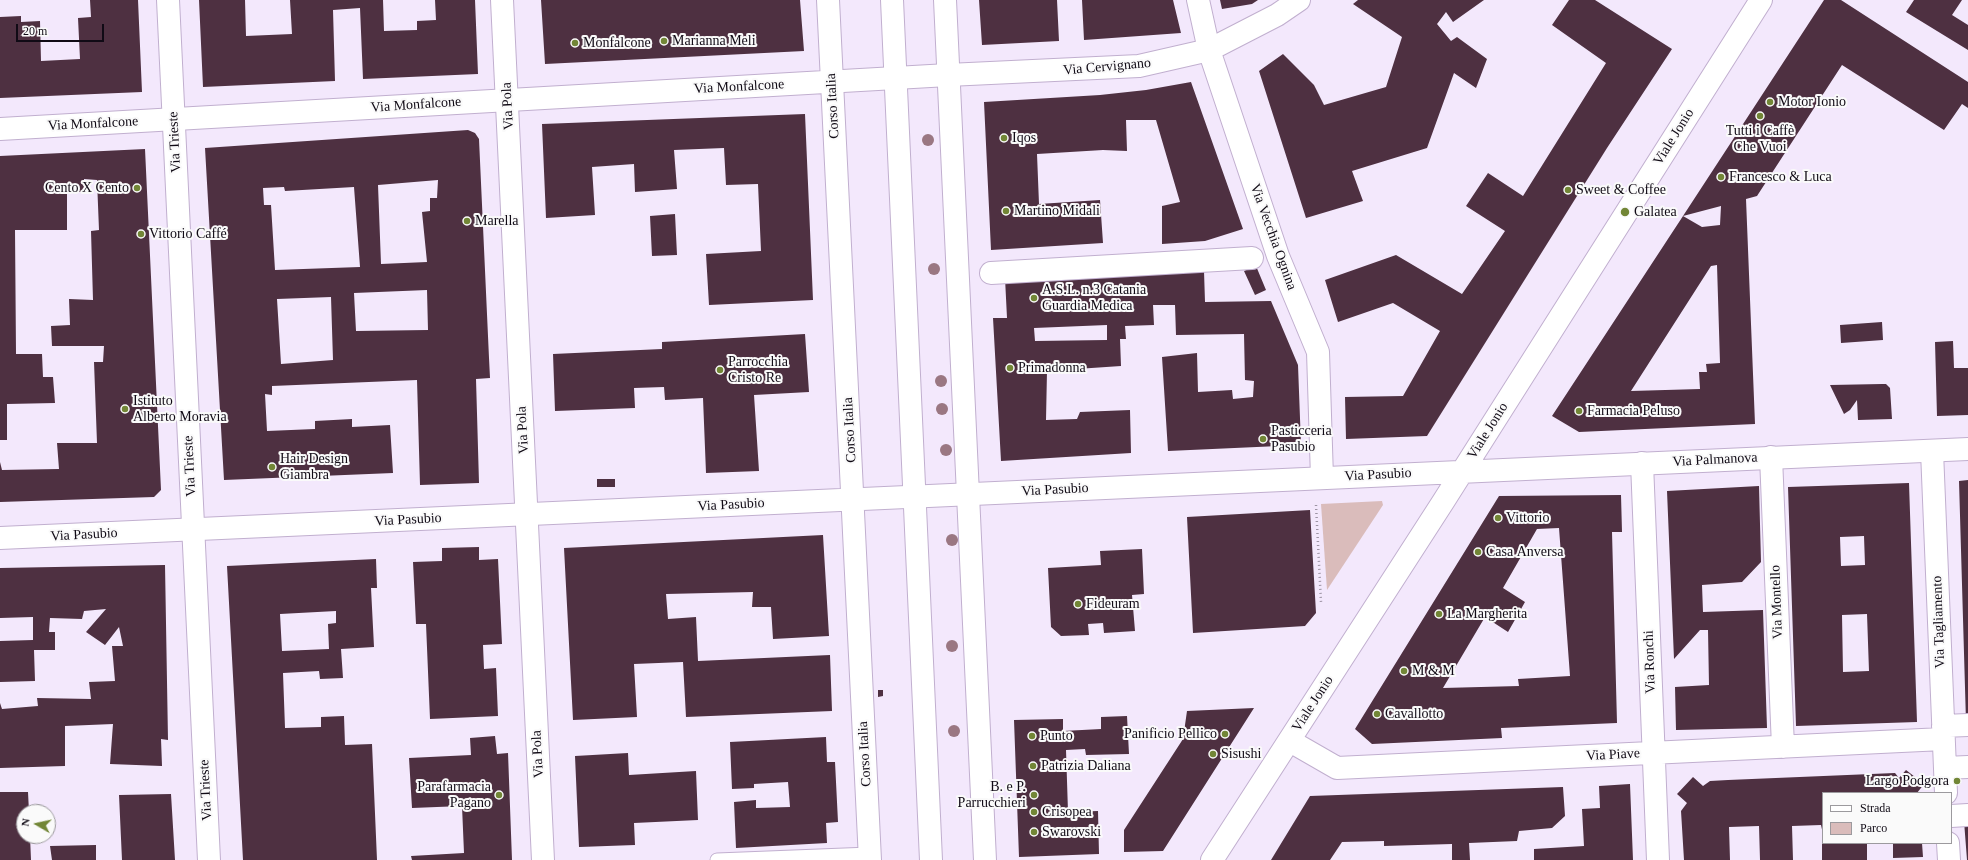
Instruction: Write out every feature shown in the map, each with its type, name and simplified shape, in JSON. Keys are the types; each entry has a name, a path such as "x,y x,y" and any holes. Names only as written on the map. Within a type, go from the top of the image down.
{"main road":[{"name":"Via Trieste","path":"168,0 209,860"},
{"name":"Via Pola","path":"502,0 543,860"},
{"name":"Corso Italia","path":"828,0 870,857"},
{"path":"892,0 931,860"},
{"path":"945,0 985,860"},
{"name":"Via Vecchia Ognina","path":"1198,0 1209,50 1278,256 1318,352 1322,478"},
{"name":"Via Cervignano","path":"895,79 1139,66 1209,50 1277,15 1299,0"},
{"name":"Viale Jonio","path":"1212,860 1290,741 1761,0"},
{"name":"Via Monfalcone","path":"0,129 173,120 507,99 895,79"},
{"path":"984,273 1252,258"},
{"name":"Via Palmanova","path":"1462,471 1968,449"},
{"name":"Via Tagliamento","path":"1932,451 1946,792"},
{"name":"Via Montello","path":"1771,458 1783,747"},
{"name":"Via Ronchi","path":"1642,463 1658,860"},
{"name":"Via Pasubio","path":"0,538 1462,471"},
{"name":"Via Piave","path":"1290,741 1338,768 1783,747 1943,732 1968,725"},
{"path":"1945,768 1968,767"},
{"path":"1952,816 1968,815"},
{"path":"1948,844 1949,860"}],"lane":[{"path":"1252,258 1278,256"},
{"path":"717,860 870,857"}],"path":[{"path":"1315,498 1321,602"}],"green space":[{"path":"1382,501 1383,505 1327,590 1321,504"}],"building":[{"path":"90,0 138,0 142,92 0,98 0,17 21,16 21,22 40,21 41,61 80,59 78,18 91,17"},
{"path":"199,0 245,0 246,36 292,34 290,0 383,0 384,31 417,30 417,21 436,20 435,0 475,0 478,74 363,79 360,8 333,10 335,81 203,87"},
{"path":"541,0 800,0 804,51 545,64"},
{"path":"979,0 1057,0 1059,41 982,45"},
{"path":"1082,0 1173,0 1181,33 1084,40"},
{"path":"1220,0 1258,0 1252,4 1222,9"},
{"path":"1358,0 1484,0 1453,22 1446,12 1437,24 1451,41 1457,37 1487,59 1476,88 1454,73 1427,148 1352,171 1363,201 1306,218 1259,71 1283,54 1314,85 1324,105 1386,87 1402,37 1353,4"},
{"path":"1569,0 1595,0 1672,49 1607,148 1427,436 1346,439 1345,397 1403,396 1440,331 1393,303 1338,322 1325,280 1396,255 1462,294 1505,231 1466,206 1488,173 1523,196 1606,63 1552,25"},
{"path":"1824,0 1841,0 1968,82 1968,108 1962,104 1944,130 1842,65 1757,196 1746,199 1755,424 1579,432 1552,416","holes":["1721,206 1720,225 1702,227 1683,216","1717,265 1720,363 1706,364 1707,372 1699,372 1700,389 1631,391 1711,266"]},
{"path":"1914,0 1962,0 1952,15 1968,25 1968,50 1906,12"},
{"path":"1191,82 1243,229 1205,241 1162,244 1162,206 1180,202 1156,120 1126,120 1127,151 1103,150 1037,154 1039,204 1100,200 1103,243 991,250 984,102 1100,95 1146,90"},
{"path":"805,114 813,300 709,305 706,254 761,251 758,184 726,185 724,148 674,150 677,189 635,192 634,164 592,167 595,215 546,218 542,124"},
{"path":"468,130 475,133 479,139 490,378 476,379 479,483 420,485 417,380 272,386 272,395 265,394 267,431 315,429 315,421 352,419 352,427 390,425 393,473 224,480 205,148","holes":["438,180 437,198 430,198 430,211 422,212 427,262 381,264 378,185","284,187 285,191 354,187 360,267 275,270 271,205 264,205 263,188","427,290 428,330 356,331 354,293","331,297 333,360 281,364 277,299"]},
{"path":"145,149 161,490 154,497 0,502 0,462 2,470 59,469 57,443 97,443 94,362 103,362 104,346 52,346 51,326 70,325 69,299 93,300 91,231 99,230 97,180 84,179 85,192 67,192 67,230 15,230 16,354 42,354 43,377 53,377 55,403 7,404 7,440 0,440 0,156"},
{"path":"675,214 677,255 652,256 650,216"},
{"path":"1256,266 1266,290 1255,295 1244,271"},
{"path":"1204,271 1205,302 1271,301 1298,365 1301,445 1168,451 1162,357 1197,353 1198,392 1232,390 1233,399 1253,397 1254,381 1245,380 1244,334 1176,335 1175,305 1153,305 1154,325 1125,326 1126,339 1120,339 1121,366 1047,371 1046,420 1077,419 1080,412 1130,410 1131,453 1001,461 993,318 1007,318 1005,278","holes":["1107,325 1107,340 1035,341 1034,328"]},
{"path":"1882,322 1883,340 1841,343 1840,325"},
{"path":"805,334 809,392 754,395 759,471 706,473 703,398 665,400 664,387 634,388 635,408 555,411 553,354 662,349 662,342"},
{"path":"1953,341 1954,368 1968,368 1968,415 1937,416 1935,342"},
{"path":"1886,384 1890,388 1892,419 1858,420 1857,400 1850,410 1844,414 1830,385"},
{"path":"597,479 615,479 615,487 597,487"},
{"path":"1968,480 1968,722 1966,722 1959,481"},
{"path":"1909,483 1917,722 1796,726 1788,487","holes":["1864,536 1865,565 1841,566 1840,537","1867,614 1869,671 1843,672 1842,615"]},
{"path":"1759,486 1761,562 1742,582 1702,585 1703,612 1763,610 1767,728 1676,730 1675,687 1709,685 1708,630 1700,630 1674,659 1667,491"},
{"path":"1621,495 1622,532 1612,532 1617,723 1501,728 1502,738 1372,744 1355,729 1499,496","holes":["1559,528 1570,676 1518,679 1519,686 1443,688 1485,617 1508,632 1525,602 1503,588 1537,529"]},
{"path":"1310,510 1316,613 1305,626 1193,633 1187,517"},
{"path":"823,535 829,636 773,639 771,607 752,607 753,592 666,594 668,619 696,617 698,661 830,655 832,711 686,717 683,662 634,664 637,717 573,720 564,548"},
{"path":"479,547 479,560 498,559 502,644 483,645 484,669 496,668 498,716 430,719 426,624 416,624 413,562 442,561 442,548"},
{"path":"1142,549 1144,594 1132,595 1135,631 1104,633 1103,623 1088,624 1089,635 1061,636 1051,627 1048,568 1101,565 1100,551"},
{"path":"376,559 377,588 371,588 374,647 341,649 343,678 320,679 319,671 283,673 285,728 321,727 321,717 344,716 345,745 372,744 377,860 243,860 227,566","holes":["336,611 336,623 328,624 329,649 282,651 280,614"]},
{"path":"165,565 168,740 161,739 162,766 110,764 113,724 65,726 65,766 0,768 0,703 2,709 38,706 37,698 91,699 89,682 115,681 112,646 123,646 119,627 105,645 86,632 106,609 84,611 82,619 50,618 49,632 55,632 55,650 34,650 35,681 0,682 0,641 33,640 33,617 0,618 0,568"},
{"path":"878,690 883,690 883,696 878,697"},
{"path":"1254,708 1163,851 1124,852 1124,830 1183,739 1187,711"},
{"path":"1127,716 1129,754 1086,755 1085,749 1066,750 1068,812 1098,811 1099,854 1019,857 1014,720 1063,719 1063,731 1101,729 1101,717"},
{"path":"495,736 497,754 508,753 512,860 412,860 411,856 464,853 462,806 412,808 409,758 471,755 470,738"},
{"path":"826,737 827,762 835,762 838,822 826,823 827,843 736,848 734,802 756,800 756,808 790,807 788,782 754,784 754,788 732,789 730,742"},
{"path":"628,753 629,775 696,771 698,820 634,823 635,845 579,847 575,756"},
{"path":"1906,770 1924,784 1918,792 1822,792 1822,830 1821,825 1792,826 1793,860 1760,860 1759,826 1729,827 1730,860 1684,860 1681,811 1687,803 1677,794 1693,777 1703,786 1710,781 1895,773 1899,778"},
{"path":"1630,784 1633,860 1534,860 1534,849 1584,846 1582,809 1600,808 1599,786"},
{"path":"1563,787 1565,816 1552,828 1519,831 1517,841 1469,843 1470,860 1452,860 1452,844 1384,846 1384,841 1342,842 1330,860 1271,860 1310,796"},
{"path":"0,792 28,792 29,804 16,804 16,844 30,844 31,860 0,860"},
{"path":"171,794 175,860 122,860 119,795"},
{"path":"1964,821 1968,821 1968,860 1967,860"},
{"path":"1822,844 1867,844 1867,860 1822,860"},
{"path":"1893,844 1922,844 1923,857 1893,858"},
{"path":"96,845 96,860 52,860 50,846"}],"place":[{"name":"Marianna Meli","path":"664,41"},
{"name":"Monfalcone","path":"575,43"},
{"name":"Motor Ionio","path":"1770,102"},
{"name":"Tutti i Caffè Che Vuoi","path":"1760,116"},
{"name":"Iqos","path":"1004,138"},
{"name":"Francesco & Luca","path":"1721,177"},
{"name":"Cento X Cento","path":"137,188"},
{"name":"Sweet & Coffee","path":"1568,190"},
{"name":"Martino Midali","path":"1006,211"},
{"name":"Galatea","path":"1625,212"},
{"name":"Marella","path":"467,221"},
{"name":"Vittorio Caffé","path":"141,234"},
{"name":"A.S.L. n.3 Catania Guardia Medica","path":"1034,298"},
{"name":"Primadonna","path":"1010,368"},
{"name":"Parrocchia Cristo Re","path":"720,370"},
{"name":"Istituto Alberto Moravia","path":"125,409"},
{"name":"Farmacia Peluso","path":"1579,411"},
{"name":"Pasticceria Pasubio","path":"1263,439"},
{"name":"Hair Design Giambra","path":"272,467"},
{"name":"Vittorio","path":"1498,518"},
{"name":"Casa Anversa","path":"1478,552"},
{"name":"Fideuram","path":"1078,604"},
{"name":"La Margherita","path":"1439,614"},
{"name":"M & M","path":"1404,671"},
{"name":"Cavallotto","path":"1377,714"},
{"name":"Panificio Pellico","path":"1225,734"},
{"name":"Punto","path":"1032,736"},
{"name":"Sisushi","path":"1213,754"},
{"name":"Patrizia Daliana","path":"1033,766"},
{"name":"Largo Podgora","path":"1957,781"},
{"name":"Parafarmacia Pagano","path":"499,795"},
{"name":"B. e P. Parrucchieri","path":"1034,795"},
{"name":"Crisopea","path":"1034,812"},
{"name":"Swarovski","path":"1034,832"}]}
